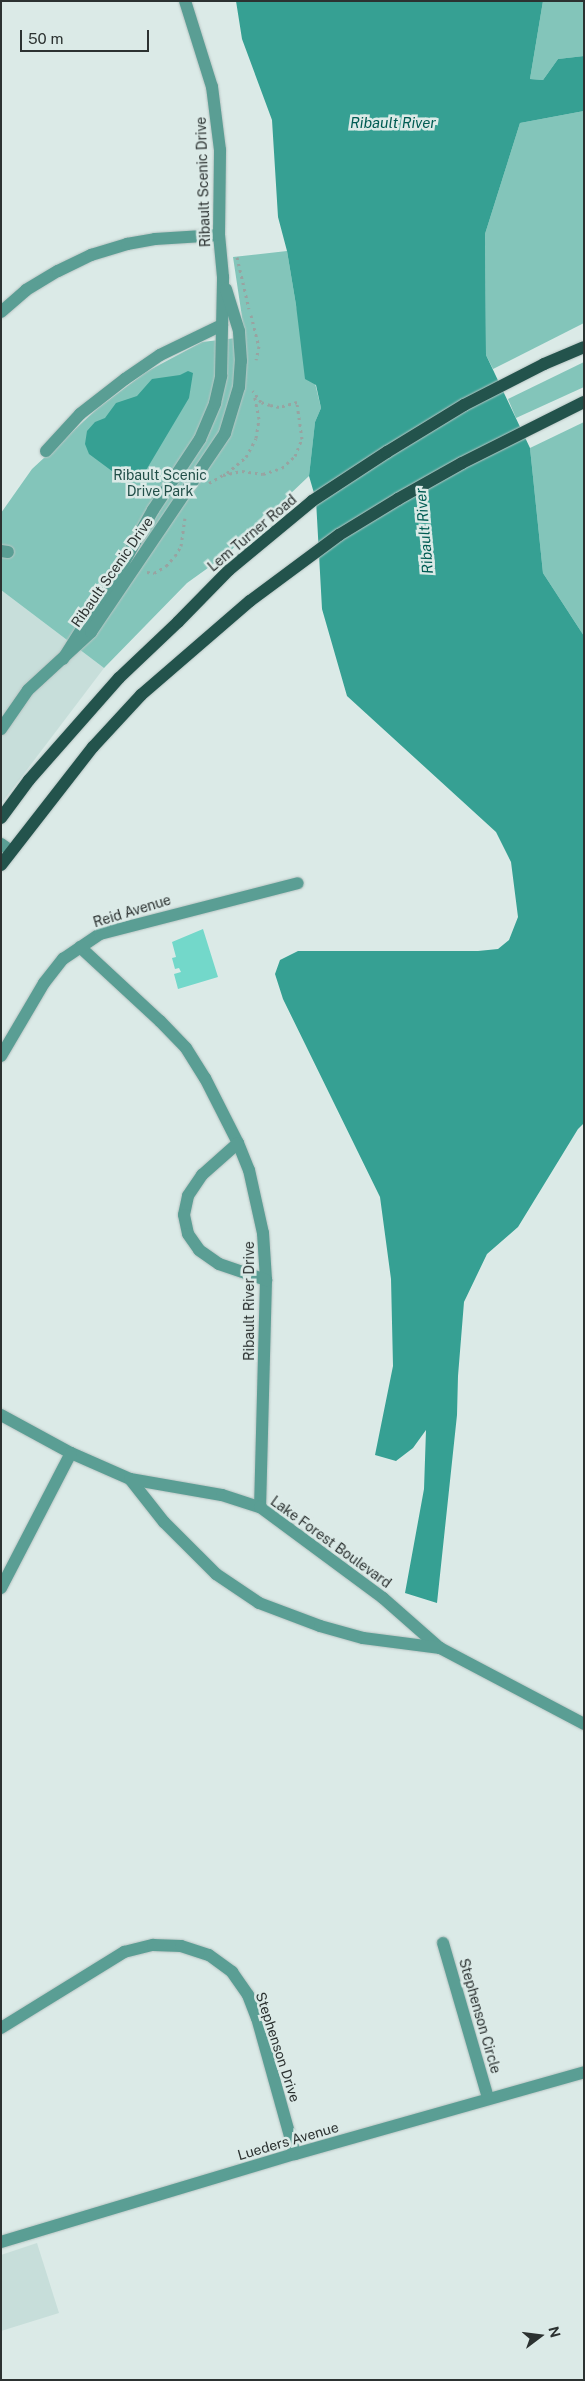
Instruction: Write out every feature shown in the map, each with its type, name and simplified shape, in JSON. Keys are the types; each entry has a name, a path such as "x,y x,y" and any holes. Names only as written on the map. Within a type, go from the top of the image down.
{"main road":[{"name":"Lem Turner Road","path":"1,818 30,780 119,678 229,570 312,502 387,452 464,405 544,364 584,347"},
{"path":"1,865 6,848 93,747 141,695 250,601 339,535 398,499 462,463 584,402"}],"street":[{"name":"Ribault Scenic Drive","path":"63,659 124,562 153,510 200,439 215,403 221,376 223,277 220,235 221,185 216,114 212,87 185,1"},
{"path":"1,312 26,290 58,271 91,255 127,244 156,239 220,235"},
{"name":"Ribault Scenic Drive","path":"1,729 28,690 91,632 225,433 239,388 241,361 238,331 223,277"},
{"path":"46,451 80,414 125,379 160,355 222,325"},
{"name":"Reid Avenue","path":"1,1056 44,983 63,959 100,934 298,883"},
{"name":"Ribault River Drive","path":"80,947 160,1021 186,1048 205,1078 238,1143 249,1170 263,1232 266,1280 260,1508"},
{"path":"238,1143 202,1175 188,1196 184,1215 188,1234 199,1250 219,1264 266,1280"},
{"name":"Lake Forest Boulevard","path":"1,1415 71,1453 130,1479 222,1495 260,1508 383,1598 440,1648 584,1724"},
{"path":"1,1588 71,1453"},
{"name":"Lake Forest Boulevard","path":"130,1479 164,1522 216,1574 259,1603 320,1626 362,1638 440,1648"},
{"name":"Stephenson Circle","path":"443,1943 488,2098"},
{"name":"Stephenson Drive","path":"1,2028 124,1952 154,1945 181,1946 209,1955 232,1972 248,1995 296,2154"},
{"name":"Lueders Avenue","path":"1,2242 488,2098 584,2072"}],"path":[{"path":"223,475 240,464 256,438 259,419 253,391"}],"shaded area":[{"path":"1,590 104,668 1,804"},
{"path":"37,2243 59,2313 1,2331 1,2255"}],"green space":[{"path":"543,1 584,1 584,56 558,59 543,80 530,79"},
{"path":"584,111 584,323 493,369 486,355 485,234 520,123"},
{"name":"Ribault Scenic Drive Park","path":"287,251 296,305 321,408 315,422 309,476 226,555 187,583 104,668 1,590 1,513 32,469 98,408 146,372 202,342 245,337 233,257"},
{"path":"584,362 584,387 516,418 508,399"},
{"path":"584,422 584,636 543,573 530,448"}],"water":[{"name":"Ribault River","path":"236,1 543,1 530,79 543,80 558,59 584,56 584,111 520,123 485,234 486,355 530,448 543,573 584,636 584,1123 578,1129 518,1227 487,1254 464,1302 457,1415 437,1603 405,1593 424,1489 426,1430 413,1448 396,1461 375,1455 393,1366 391,1279 380,1197 283,999 275,974 280,960 298,951 478,951 498,949 509,940 518,917 511,862 496,832 347,696 322,609 316,500 309,476 315,422 321,408 316,385 305,379 287,251 278,217 272,120 242,39"},
{"path":"188,371 193,373 189,398 142,477 130,480 120,477 89,454 85,444 87,431 95,422 105,418 116,403 137,396 152,379 180,375"}],"building":[{"path":"203,929 218,977 178,989 174,974 181,972 179,968 175,969 172,958 176,957 172,942"}]}
